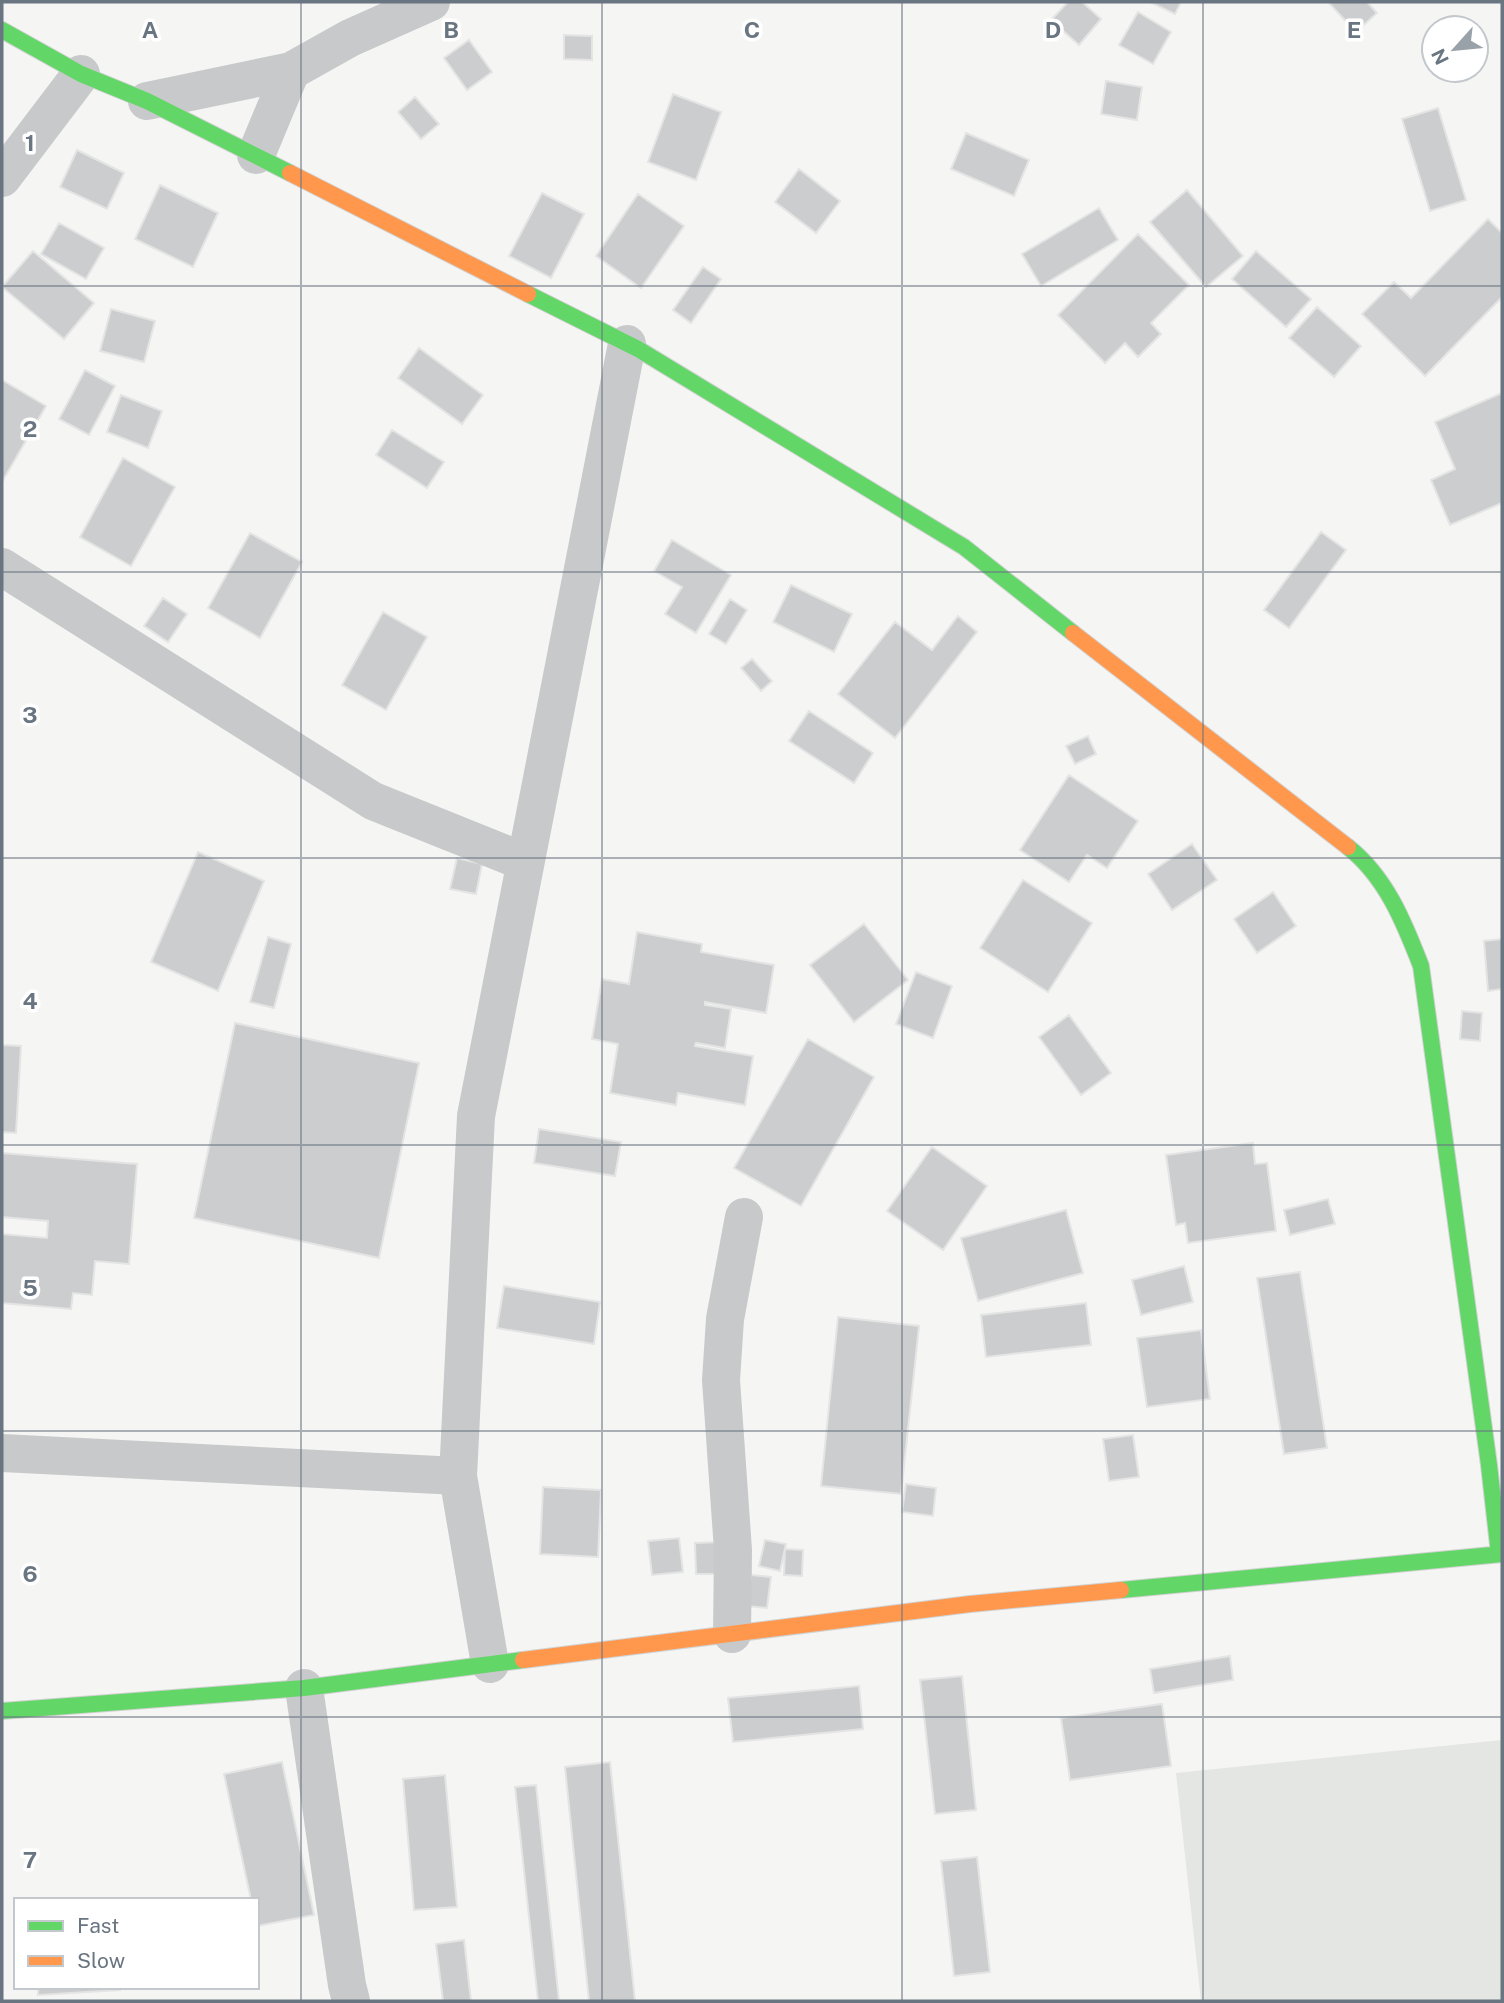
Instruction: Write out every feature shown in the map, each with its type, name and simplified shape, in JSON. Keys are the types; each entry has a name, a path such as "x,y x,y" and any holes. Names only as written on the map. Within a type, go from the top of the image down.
{"street":[{"path":"147,101 291,71 349,38 431,2"},
{"path":"2,30 81,74 147,101 627,344 964,547 1364,860 1399,911 1421,966 1500,1554 970,1604 303,1688 2,1711"},
{"path":"256,155 291,71"},
{"path":"2,178 81,74"},
{"path":"490,1664 458,1476 476,1116 627,344"},
{"path":"2,567 373,801 526,862"},
{"path":"732,1634 733,1550 721,1380 725,1319 744,1217"},
{"path":"2,1453 458,1476"},
{"path":"303,1688 351,2001"}],"shaded area":[{"path":"1502,1740 1502,2001 1201,2001 1176,1773"}],"building":[{"path":"1068,2 1082,2 1101,19 1079,45 1051,20"},
{"path":"1150,2 1181,2 1175,14"},
{"path":"1328,2 1367,2 1377,13 1356,32"},
{"path":"1138,12 1171,32 1153,64 1119,45"},
{"path":"564,35 592,36 592,60 564,59"},
{"path":"469,40 492,72 467,90 444,58"},
{"path":"1106,81 1142,87 1137,120 1101,114"},
{"path":"673,94 721,112 696,180 648,162"},
{"path":"415,97 439,124 421,139 398,112"},
{"path":"1438,108 1466,200 1430,211 1402,119"},
{"path":"966,133 1029,160 1014,196 951,169"},
{"path":"77,150 124,173 107,209 60,187"},
{"path":"799,169 840,201 816,233 775,202"},
{"path":"160,185 218,213 193,267 135,239"},
{"path":"1187,190 1243,256 1206,287 1150,222"},
{"path":"542,193 584,214 551,278 509,256"},
{"path":"638,194 684,226 641,288 596,256"},
{"path":"1099,208 1118,240 1041,286 1022,254"},
{"path":"1488,219 1502,233 1502,297 1425,376 1362,314 1394,282 1411,298"},
{"path":"59,223 104,248 86,279 41,254"},
{"path":"1138,234 1189,285 1151,323 1161,334 1138,357 1125,343 1105,363 1058,315"},
{"path":"33,251 94,303 64,339 2,287"},
{"path":"1256,251 1311,299 1286,327 1232,279"},
{"path":"703,267 721,279 691,323 673,310"},
{"path":"1317,307 1361,346 1334,377 1289,338"},
{"path":"111,309 155,321 144,362 100,351"},
{"path":"419,348 483,395 462,424 398,378"},
{"path":"85,370 115,386 89,435 59,419"},
{"path":"2,380 46,406 2,482"},
{"path":"1502,393 1502,503 1450,525 1431,480 1455,469 1435,422"},
{"path":"121,395 162,411 148,448 107,432"},
{"path":"392,430 444,462 427,488 376,455"},
{"path":"123,458 175,487 131,566 80,537"},
{"path":"1321,532 1346,550 1289,628 1264,610"},
{"path":"250,533 302,562 260,638 208,608"},
{"path":"672,540 731,575 696,633 665,614 682,587 654,571"},
{"path":"791,585 852,614 834,652 773,622"},
{"path":"163,598 187,614 168,642 144,626"},
{"path":"730,599 747,610 726,644 709,634"},
{"path":"383,612 427,637 386,710 342,685"},
{"path":"958,616 977,632 895,738 838,694 895,622 932,650"},
{"path":"752,659 772,681 761,691 741,668"},
{"path":"809,711 873,753 854,783 789,741"},
{"path":"1088,736 1096,754 1075,764 1066,746"},
{"path":"1069,775 1138,821 1107,868 1087,855 1069,882 1020,850"},
{"path":"1192,844 1217,880 1172,910 1148,874"},
{"path":"198,852 264,881 218,991 151,962"},
{"path":"457,858 482,864 476,894 450,889"},
{"path":"1023,880 1092,923 1048,992 980,948"},
{"path":"1273,892 1296,926 1257,953 1234,919"},
{"path":"864,924 908,980 854,1022 810,965"},
{"path":"637,932 702,944 701,952 774,965 766,1013 705,1002 705,1005 731,1009 725,1048 696,1043 695,1046 753,1056 745,1105 678,1093 676,1105 610,1093 618,1044 592,1039 602,979 629,984"},
{"path":"268,937 291,944 274,1008 250,1002"},
{"path":"1502,939 1502,989 1488,991 1484,941"},
{"path":"916,972 952,986 933,1038 896,1024"},
{"path":"1462,1011 1482,1013 1480,1041 1460,1039"},
{"path":"1069,1015 1111,1073 1081,1095 1039,1037"},
{"path":"235,1023 419,1063 379,1258 194,1218"},
{"path":"808,1039 874,1077 801,1206 734,1168"},
{"path":"2,1045 21,1046 16,1133 2,1132"},
{"path":"539,1129 621,1142 615,1176 534,1163"},
{"path":"1253,1143 1255,1164 1267,1163 1276,1231 1188,1243 1185,1223 1176,1225 1166,1155"},
{"path":"932,1147 987,1186 943,1250 887,1211"},
{"path":"2,1153 137,1164 129,1264 95,1261 92,1295 73,1293 71,1309 2,1303 2,1234 47,1238 48,1221 2,1217"},
{"path":"1328,1199 1335,1224 1290,1235 1284,1210"},
{"path":"1066,1210 1083,1273 978,1301 961,1238"},
{"path":"1184,1266 1193,1302 1141,1315 1132,1280"},
{"path":"1300,1272 1327,1448 1284,1454 1257,1278"},
{"path":"504,1286 600,1302 594,1344 497,1328"},
{"path":"1086,1303 1091,1345 986,1357 981,1315"},
{"path":"838,1317 919,1326 901,1494 821,1486"},
{"path":"1201,1330 1210,1399 1147,1407 1137,1338"},
{"path":"1133,1435 1139,1477 1109,1481 1103,1439"},
{"path":"906,1484 936,1488 933,1516 902,1512"},
{"path":"543,1487 601,1490 598,1557 540,1554"},
{"path":"679,1538 683,1572 652,1575 648,1541"},
{"path":"765,1540 786,1544 780,1571 759,1566"},
{"path":"722,1542 724,1574 696,1574 695,1543"},
{"path":"785,1549 803,1550 802,1576 784,1575"},
{"path":"751,1575 771,1577 767,1608 747,1606"},
{"path":"1230,1656 1233,1680 1154,1693 1150,1669"},
{"path":"962,1676 976,1810 935,1814 920,1680"},
{"path":"859,1686 863,1729 733,1742 728,1698"},
{"path":"1162,1704 1171,1766 1070,1780 1061,1718"},
{"path":"282,1762 314,1915 259,1926 259,1898 251,1898 224,1774"},
{"path":"610,1762 635,2001 589,2001 565,1767"},
{"path":"445,1775 457,1907 414,1910 403,1779"},
{"path":"536,1785 559,2001 538,2001 515,1787"},
{"path":"977,1857 990,1972 954,1976 941,1861"},
{"path":"464,1940 471,2001 443,2001 436,1944"},
{"path":"38,1989 120,1989 120,1990 38,1995"}],"traffic: fast":[{"path":"2,30 81,74 147,101 290,173"},
{"path":"528,294 638,349 964,547 1073,633"},
{"path":"1348,847 1383,886 1421,966 1499,1554"},
{"path":"1121,1590 1502,1554"},
{"path":"2,1711 304,1688 523,1660"}],"traffic: slow":[{"path":"290,173 528,294"},
{"path":"1073,633 1348,847"},
{"path":"523,1660 970,1604 1121,1590"}]}
